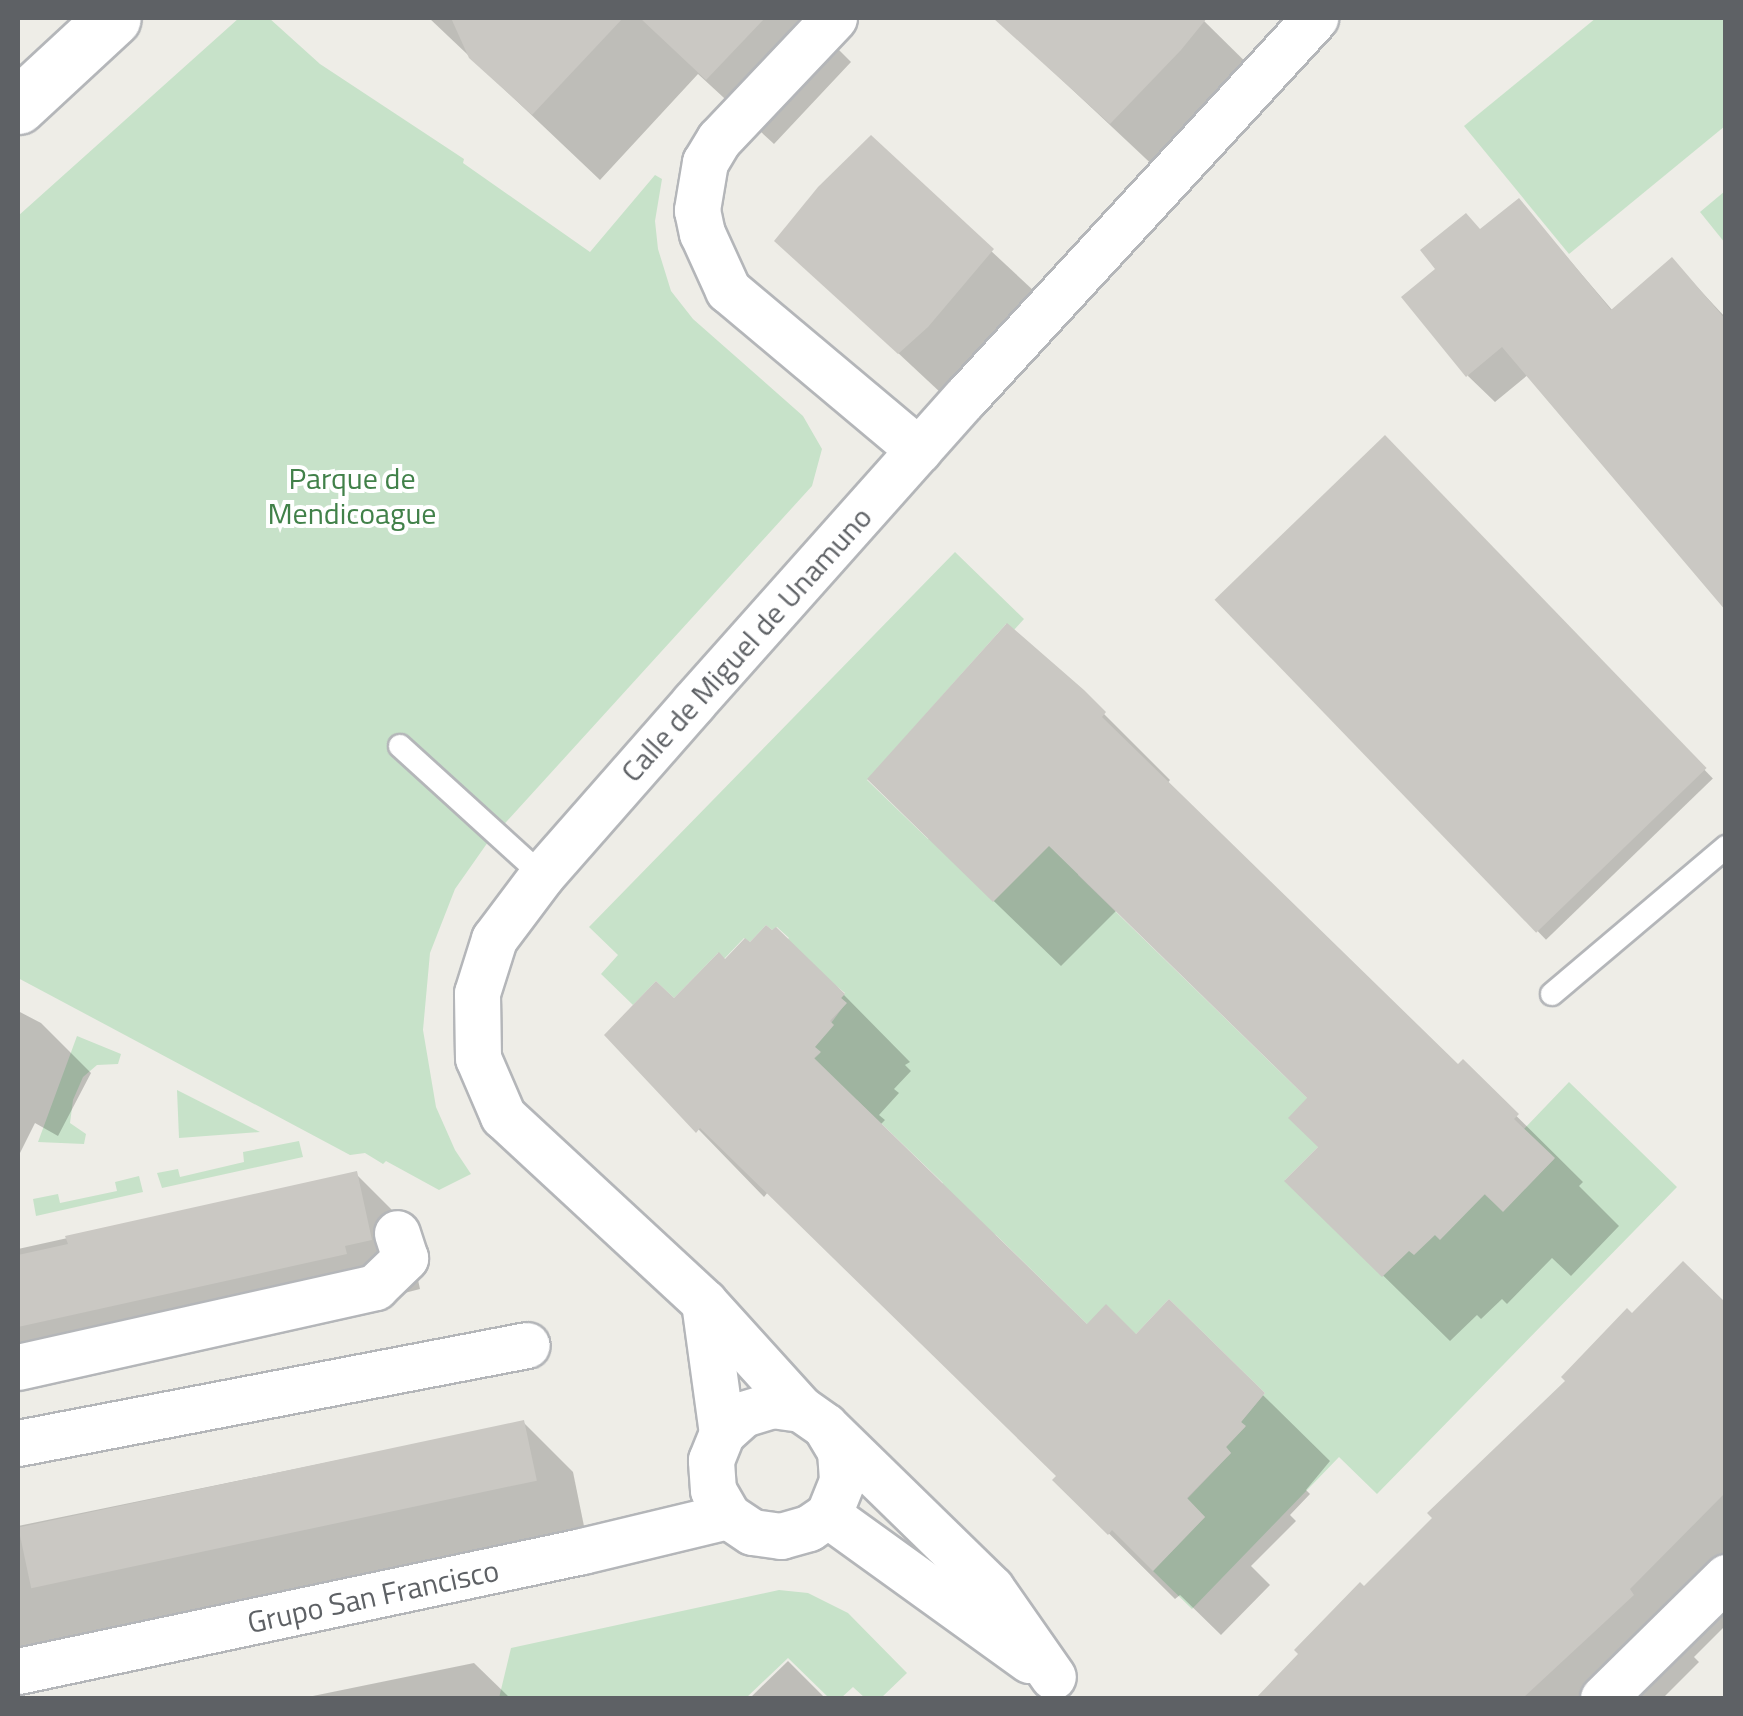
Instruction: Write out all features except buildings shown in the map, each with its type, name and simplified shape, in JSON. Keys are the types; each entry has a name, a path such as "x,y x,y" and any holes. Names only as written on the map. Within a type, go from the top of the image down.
{"main road":[{"path":"18,106 113,18"}],"street":[{"path":"834,18 719,139 705,162 697,210 728,290 919,450"},
{"name":"Calle de Miguel de Unamuno","path":"1064,1688 992,1588 813,1418 704,1302 503,1116 478,1058 476,993 494,939 542,876 919,450 1315,18"},
{"path":"18,1367 375,1287 405,1258 396,1233"},
{"path":"704,1302 722,1433"},
{"path":"18,1443 527,1346"},
{"path":"772,1405 813,1418 840,1451 842,1481 828,1515 810,1528 781,1536 752,1532 728,1516 713,1490 711,1460 722,1433 743,1414 772,1405"},
{"name":"Calle de Miguel de Unamuno","path":"828,1515 1064,1688"},
{"name":"Grupo San Francisco","path":"18,1671 562,1556 728,1516"},
{"path":"1603,1698 1726,1577"}],"lane":[{"path":"400,746 542,876"},
{"path":"1552,994 1726,847"}],"green space":[{"name":"Parque de Mendicoague","path":"239,18 269,18 320,64 464,159 463,163 590,252 655,175 662,179 655,221 658,249 671,291 693,319 803,416 822,449 812,486 488,842 455,889 430,953 423,1030 436,1107 455,1150 471,1174 439,1190 386,1161 383,1164 365,1153 350,1155 18,978 18,216"},
{"path":"1596,18 1725,18 1725,126 1569,254 1464,126"},
{"path":"1725,191 1725,243 1700,212"},
{"path":"955,552 1024,619 1014,630 1006,624 867,780 928,839 1088,807 1078,875 1307,1098 1318,1147 1285,1180 1409,1251 1434,1234 1440,1239 1484,1194 1503,1211 1554,1159 1524,1129 1569,1082 1677,1187 1377,1494 1339,1457 1192,1609 1153,1571 1205,1517 1187,1499 1231,1453 1226,1447 1245,1427 1241,1422 1265,1393 1169,1299 1136,1334 1087,1324 996,1235 923,1204 943,1183 857,1100 775,1098 820,1053 814,1046 846,1003 841,998 845,993 784,943 789,938 777,927 772,930 766,925 750,942 744,938 724,959 718,953 674,998 656,981 633,1005 601,974 618,955 589,927"},
{"path":"77,1036 121,1054 118,1064 97,1065 83,1077 73,1100 70,1123 86,1134 84,1144 38,1142"},
{"path":"177,1090 260,1132 179,1138"},
{"path":"299,1141 303,1157 162,1188 157,1173 178,1169 180,1177 244,1162 243,1152"},
{"path":"139,1176 143,1192 36,1216 33,1199 58,1194 60,1203 117,1191 115,1182"},
{"path":"779,1590 808,1593 848,1613 907,1673 881,1698 865,1698 853,1687 841,1698 829,1698 788,1658 746,1698 499,1698 511,1648"}]}
